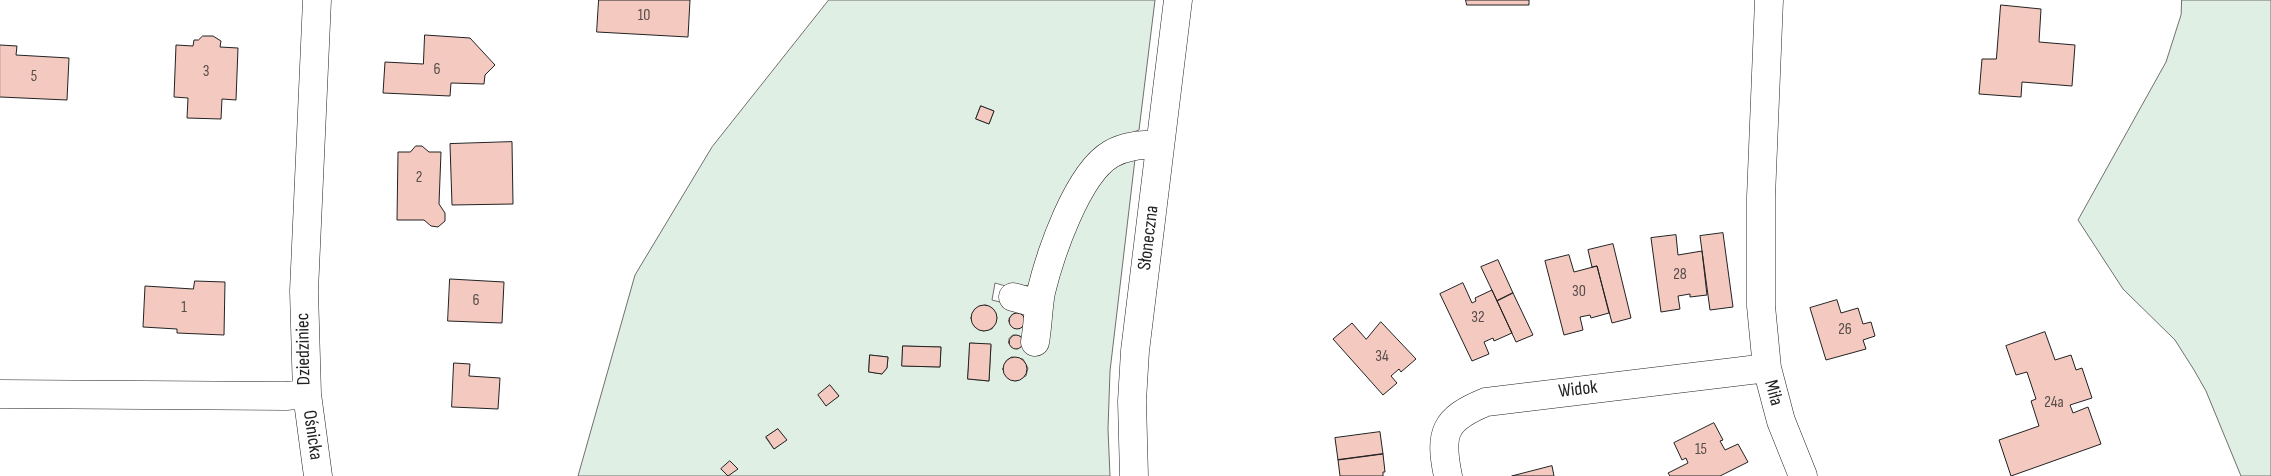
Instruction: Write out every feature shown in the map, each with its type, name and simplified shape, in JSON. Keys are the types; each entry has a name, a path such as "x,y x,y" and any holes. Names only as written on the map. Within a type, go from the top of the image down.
{"street":[{"name":"Dziedziniec","path":"0,394 286,396 306,394 304,291 317,0"},
{"name":"Słoneczna","path":"1134,476 1132,401 1135,351 1178,0"},
{"name":"Miła","path":"1769,0 1761,197 1761,306 1767,368 1781,421 1803,476"},
{"path":"1035,342 1039,304 1056,242 1070,208 1092,173 1110,154 1123,148 1160,144"},
{"path":"1013,297 1039,304"},
{"name":"Widok","path":"1448,476 1443,444 1446,431 1458,415 1486,402 1767,368"},
{"name":"Ośnicka","path":"306,394 318,476"}],"green space":[{"path":"829,0 1155,0 1139,130 1128,134 1032,283 1018,288 995,283 992,300 1016,306 1054,279 1083,205 1115,163 1135,159 1110,371 1108,429 1110,476 578,476 635,275 712,147","holes":["981,106 994,111 989,124 976,119","986,305 994,310 997,318 992,329 983,331 975,327 972,318 977,308","1013,314 1019,314 1024,318 1024,324 1020,328 1014,328 1010,324 1009,319","1013,335 1020,336 1023,339 1022,346 1017,349 1009,344 1009,339","971,343 991,345 989,381 968,379","903,346 941,347 940,367 903,366","870,355 888,357 887,368 882,374 869,372","1012,357 1023,359 1028,368 1026,376 1016,381 1009,379 1003,369 1006,361","830,386 839,396 826,405","778,429 786,440 774,449 766,438"]},
{"path":"2182,0 2271,0 2271,476 2241,476 2206,391 2175,340 2123,289 2078,220 2166,62 2181,15"}],"building":[{"path":"599,0 690,0 688,37 597,32"},
{"path":"1466,0 1529,0 1529,5 1467,5"},
{"path":"2001,5 2041,9 2039,42 2075,45 2072,86 2022,82 2021,97 1979,94 1982,59 1996,59"},
{"path":"425,35 470,38 495,65 485,75 484,84 451,83 450,96 383,93 385,62 423,64"},
{"path":"203,36 213,36 221,41 220,47 238,48 236,100 222,99 221,119 187,118 188,98 174,97 176,45 193,46 194,40 198,40"},
{"path":"0,45 17,46 16,55 69,58 67,100 0,97"},
{"path":"981,106 994,111 989,124 976,119"},
{"path":"512,142 513,204 452,205 450,144"},
{"path":"416,146 422,146 429,152 441,152 439,204 445,213 445,221 438,227 431,226 424,220 397,220 398,152 410,152"},
{"path":"1723,233 1733,307 1710,310 1700,236"},
{"path":"1676,235 1678,255 1702,251 1707,295 1690,297 1690,294 1678,296 1680,309 1661,312 1651,238"},
{"path":"1613,244 1631,318 1612,323 1597,266 1592,267 1588,250"},
{"path":"1569,255 1574,272 1597,266 1609,313 1591,318 1590,315 1580,317 1583,330 1564,335 1545,261"},
{"path":"1498,260 1513,293 1497,301 1481,267"},
{"path":"450,279 504,282 502,323 448,321"},
{"path":"195,281 225,282 224,335 177,333 177,329 143,327 145,286 193,289"},
{"path":"1463,283 1472,303 1476,301 1475,298 1492,290 1512,333 1494,341 1493,338 1484,342 1489,354 1472,361 1440,294"},
{"path":"1513,293 1533,335 1516,342 1497,301"},
{"path":"1837,300 1841,313 1858,308 1863,324 1871,322 1875,336 1863,340 1866,349 1826,360 1810,308"},
{"path":"984,305 993,309 997,318 993,327 984,331 975,327 971,318 975,309"},
{"path":"1017,313 1025,321 1017,329 1009,321"},
{"path":"1381,322 1416,359 1401,372 1399,369 1391,376 1397,383 1383,395 1333,339 1352,323 1366,339"},
{"path":"2045,332 2055,360 2071,355 2076,370 2082,368 2092,398 2070,405 2073,413 2088,407 2101,444 2011,476 1999,440 2039,426 2031,401 2036,399 2027,372 2016,375 2006,346"},
{"path":"1013,335 1019,335 1023,342 1019,349 1013,349 1009,345 1009,339"},
{"path":"970,343 991,344 989,381 968,379"},
{"path":"903,346 941,347 940,367 902,366"},
{"path":"870,355 888,357 887,368 882,374 869,372"},
{"path":"1015,357 1024,360 1027,369 1024,378 1015,381 1006,378 1003,369 1006,360"},
{"path":"454,363 470,364 469,376 500,378 498,409 452,407"},
{"path":"830,385 839,396 826,406 818,395"},
{"path":"1714,423 1723,440 1720,441 1725,450 1738,444 1748,462 1720,476 1670,476 1668,473 1688,463 1686,458 1682,460 1674,443"},
{"path":"778,429 787,440 774,449 766,437"},
{"path":"1380,432 1383,454 1338,460 1335,438"},
{"path":"1383,454 1385,472 1383,472 1383,476 1340,476 1338,460"},
{"path":"730,461 738,469 728,476 721,469"},
{"path":"1552,466 1554,476 1512,476"}]}
